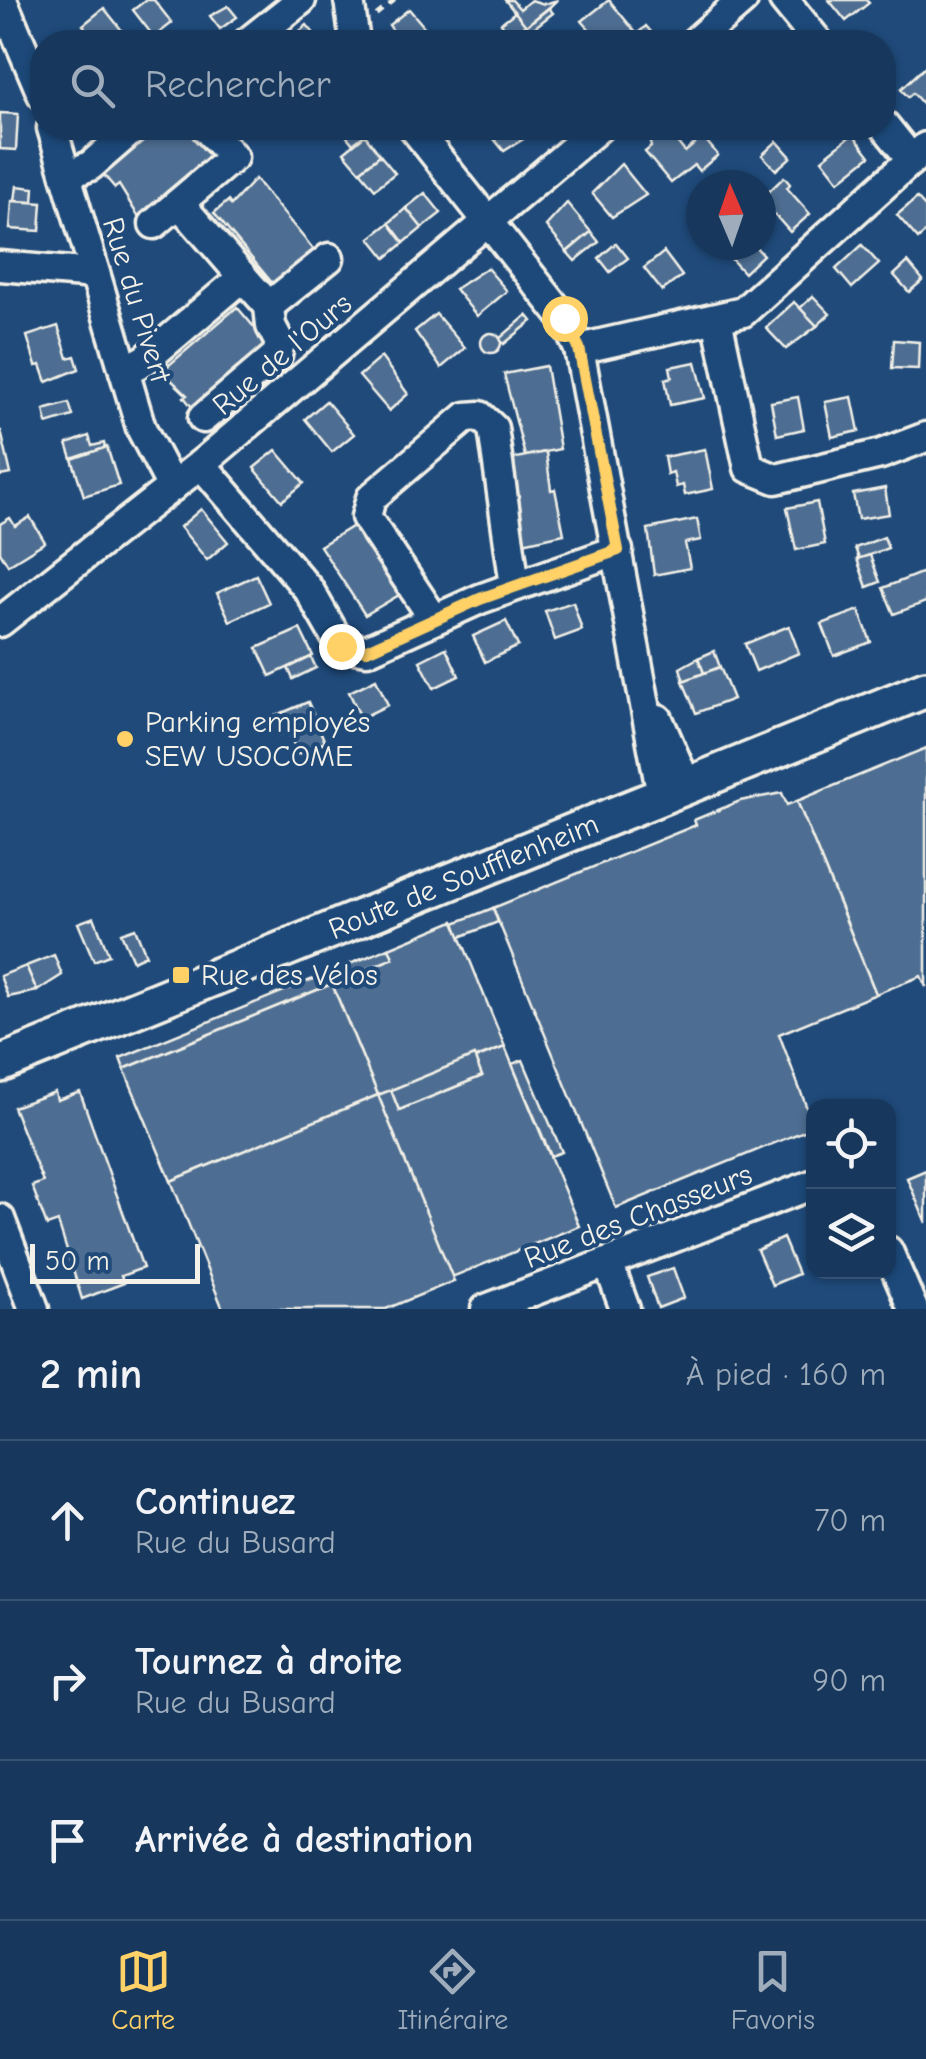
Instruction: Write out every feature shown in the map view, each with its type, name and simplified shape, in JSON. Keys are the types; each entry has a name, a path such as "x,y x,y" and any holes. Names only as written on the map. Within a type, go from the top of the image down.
{"main road":[{"name":"Route de Soufflenheim","path":"0,1064 926,689"}],"street":[{"path":"2,0 30,66"},
{"path":"263,30 301,0"},
{"path":"349,0 354,30"},
{"path":"709,30 743,0"},
{"path":"784,0 808,30"},
{"path":"579,348 742,312 919,153 896,134"},
{"name":"Rue du Pivert","path":"56,140 141,428 172,486"},
{"path":"66,175 90,166 120,140"},
{"path":"154,224 233,157 217,140"},
{"path":"424,140 564,318 579,348 636,667 675,791"},
{"name":"Rue de l'Ours","path":"0,622 200,464 584,140"},
{"path":"179,203 269,306 271,326 280,343 278,356 203,418"},
{"path":"269,306 329,258"},
{"path":"0,266 95,274"},
{"path":"124,370 145,360 243,277"},
{"path":"716,319 749,468 776,479 881,454 926,436"},
{"path":"235,391 258,416"},
{"path":"434,620 366,516 371,498 466,417 480,416 493,428 515,586"},
{"path":"200,464 310,590 341,646 367,650 515,586 618,550"},
{"name":"Rue des Chasseurs","path":"486,1309 806,1187"},
{"path":"0,1219 34,1309"},
{"path":"608,1263 625,1309"},
{"path":"896,1270 913,1309"}],"building":[{"path":"146,0 154,0 172,23 163,30 149,30 133,10"},
{"path":"505,0 512,0 520,9 531,0 544,4 558,0 526,26"},
{"path":"609,0 634,30 590,30 582,21"},
{"path":"829,0 866,0 869,3 846,21"},
{"path":"228,6 237,17 220,29 210,16"},
{"path":"104,8 122,30 87,30 83,25"},
{"path":"549,8 553,13 531,30 507,30 501,23 515,12 526,26"},
{"path":"409,9 427,30 392,30 389,25"},
{"path":"925,67 926,108 913,93 908,97 901,89"},
{"path":"0,113 18,114 16,150 0,149"},
{"path":"144,140 204,140 215,151 138,216 119,185 115,188 103,174"},
{"path":"359,140 369,140 380,155 360,171 344,152"},
{"path":"495,140 522,140 504,151"},
{"path":"649,140 675,140 685,152 699,140 706,140 718,155 700,170 694,165 671,183 645,152 651,147"},
{"path":"846,140 858,140 870,156 839,181 822,159"},
{"path":"777,141 791,157 776,170 762,155"},
{"path":"380,155 395,173 375,189 360,171"},
{"path":"621,164 646,195 612,217 592,193"},
{"path":"784,177 790,184 787,188 810,214 790,232 776,216 776,185"},
{"path":"255,179 319,256 278,290 214,213 228,201 231,205"},
{"path":"17,186 34,188 33,202 15,201"},
{"path":"425,193 441,213 422,228 406,208"},
{"path":"917,198 926,208 926,232 918,239 897,215"},
{"path":"12,201 42,203 40,231 10,229"},
{"path":"567,203 591,232 567,252 546,226"},
{"path":"406,208 422,228 404,243 389,223"},
{"path":"389,223 404,243 386,258 370,238"},
{"path":"591,232 599,242 575,261 567,252"},
{"path":"616,243 628,258 610,272 599,258"},
{"path":"862,245 879,264 852,288 836,269"},
{"path":"664,252 682,276 662,291 644,268"},
{"path":"732,260 758,260 744,273"},
{"path":"908,262 923,280 909,292 894,275"},
{"path":"487,268 507,291 477,316 455,289"},
{"path":"813,296 830,314 817,326 800,308"},
{"path":"794,302 817,326 786,349 766,328"},
{"path":"237,307 271,347 195,411 184,397 187,395 162,371"},
{"path":"436,314 465,348 441,368 415,331"},
{"path":"527,315 532,321 504,344 499,339"},
{"path":"58,326 68,358 75,356 79,369 47,382 41,365 36,366 27,336"},
{"path":"491,333 501,343 491,353 481,343"},
{"path":"894,340 919,342 918,369 892,368"},
{"path":"381,357 408,394 389,411 359,376"},
{"path":"696,362 705,398 670,405 665,379 672,377 670,367"},
{"path":"546,366 560,449 525,456 504,374"},
{"path":"798,397 804,429 777,435 771,402"},
{"path":"852,397 859,431 832,437 825,402"},
{"path":"326,401 354,434 332,452 305,419"},
{"path":"69,403 73,416 47,424 44,410"},
{"path":"0,431 11,474 0,476"},
{"path":"89,436 92,446 104,443 105,448 72,459 67,444"},
{"path":"107,447 119,485 84,496 72,459"},
{"path":"705,449 713,489 685,495 683,485 676,487 673,472 667,474 664,457"},
{"path":"276,450 304,483 282,501 254,468"},
{"path":"546,452 551,490 555,489 564,534 523,543 511,459"},
{"path":"885,488 889,514 858,519 853,494"},
{"path":"817,502 825,544 796,550 787,508"},
{"path":"201,509 228,542 207,560 180,527"},
{"path":"30,517 45,542 8,565 0,552 0,524 10,518 15,526"},
{"path":"697,519 701,540 685,543 690,568 654,575 648,529"},
{"path":"356,524 399,595 365,615 320,546"},
{"path":"884,537 888,548 859,559 855,548"},
{"path":"870,555 880,582 867,587 857,559"},
{"path":"926,571 926,602 894,614 883,588"},
{"path":"256,575 269,603 230,621 217,593"},
{"path":"573,602 582,630 555,640 545,611"},
{"path":"859,610 871,642 834,656 822,624"},
{"path":"506,621 518,646 485,662 473,636"},
{"path":"789,626 799,653 756,671 745,644"},
{"path":"300,629 313,656 270,676 257,648"},
{"path":"446,648 459,676 434,688 420,661"},
{"path":"714,651 720,667 704,673 698,658"},
{"path":"311,657 316,668 293,679 288,668"},
{"path":"698,658 704,673 684,681 680,668"},
{"path":"720,667 733,699 696,713 683,681"},
{"path":"376,679 388,705 361,718 349,692"},
{"path":"308,702 325,742 298,754 288,731 278,735 270,718"},
{"path":"926,748 926,987 921,976 876,994 797,801"},
{"path":"782,793 787,805 797,801 876,994 779,1034 806,1106 806,1130 616,1208 493,908 696,825 694,820 740,801"},
{"path":"493,908 498,922 460,937 455,923"},
{"path":"94,917 109,955 94,961 78,923"},
{"path":"454,921 505,1047 378,1095 332,984 393,958 389,948"},
{"path":"135,928 146,955 133,961 121,933"},
{"path":"389,948 393,958 332,984 328,973"},
{"path":"54,955 62,975 37,991 26,966"},
{"path":"26,966 37,991 8,997 0,976"},
{"path":"328,973 332,984 124,1069 120,1058"},
{"path":"332,984 378,1095 171,1181 124,1069"},
{"path":"505,1047 579,1226 452,1277 378,1095 391,1090 399,1110 482,1076 475,1059"},
{"path":"474,1056 482,1076 399,1110 391,1090"},
{"path":"523,1060 562,1152 551,1156 512,1064"},
{"path":"55,1092 57,1100 80,1092 143,1268 121,1276 124,1283 82,1299 58,1222 47,1226 32,1186 43,1182 13,1107"},
{"path":"378,1095 454,1281 386,1309 223,1309 171,1181"},
{"path":"926,1170 926,1223 907,1178"},
{"path":"783,1238 798,1274 772,1285 757,1250"},
{"path":"673,1268 684,1298 658,1308 647,1277"}],"place":[{"name":"Parking employés SEW USOCOME","path":"125,739"},
{"name":"Rue des Vélos","path":"181,975"}],"route":[{"path":"341,646 367,650 480,599 618,550 579,348 564,318"}]}
